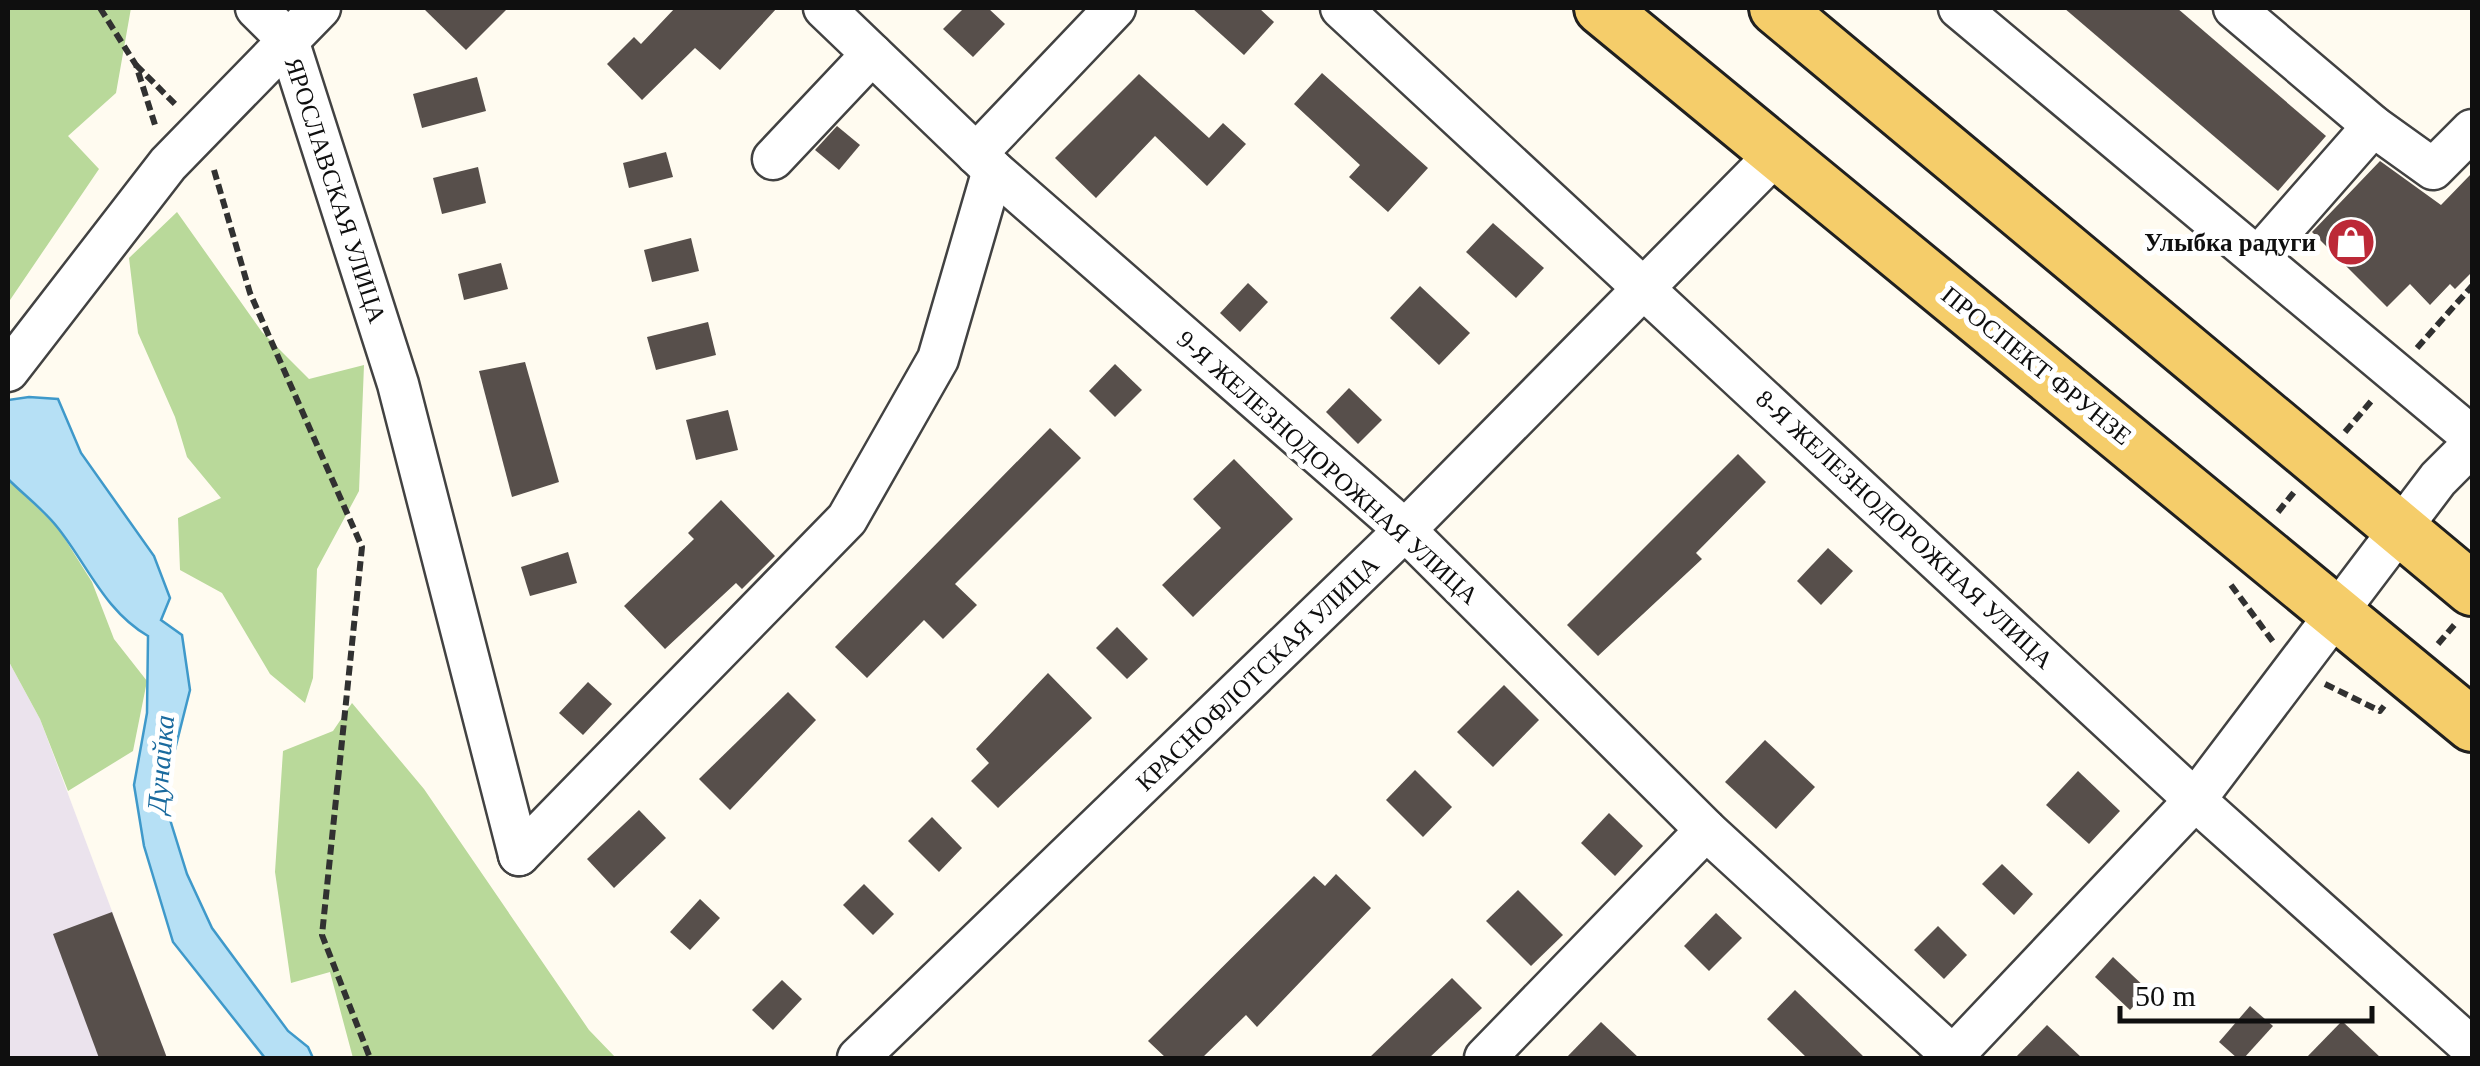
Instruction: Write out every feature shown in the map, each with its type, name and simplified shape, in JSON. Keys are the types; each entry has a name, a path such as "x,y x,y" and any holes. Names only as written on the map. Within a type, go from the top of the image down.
{"main road":[{"name":"ПРОСПЕКТ ФРУНЗЕ","path":"1600,8 2472,725"},
{"path":"1776,8 2472,589"}],"street":[{"name":"ЯРОСЛАВСКАЯ УЛИЦА","path":"256,8 288,40 398,384 519,856 847,519 938,359 985,162"},
{"path":"10,368 168,164 320,8"},
{"name":"9-Я ЖЕЛЕЗНОДОРОЖНАЯ УЛИЦА","path":"824,8 985,162 1405,530 1706,830 1953,1058"},
{"path":"985,162 1115,8"},
{"name":"8-Я ЖЕЛЕЗНОДОРОЖНАЯ УЛИЦА","path":"1341,8 1647,287 2195,800 2472,1048"},
{"path":"1959,8 2472,437"},
{"path":"2234,8 2373,126 2434,168 2472,130"},
{"path":"773,159 872,54"},
{"path":"2258,257 2373,126"},
{"name":"КРАСНОФЛОТСКАЯ УЛИЦА","path":"858,1058 1405,530 1777,153"},
{"path":"1953,1058 2195,800 2401,528 2472,444"},
{"path":"1485,1058 1706,830"}],"path":[{"path":"100,8 136,66 168,164"},
{"path":"136,66 202,130 250,294 362,547 322,935 370,1058"}],"shaded area":[{"path":"8,660 40,719 167,1058 8,1058"}],"green space":[{"path":"8,8 131,8 116,93 68,136 99,169 8,303"},
{"path":"177,212 262,332 309,379 364,365 359,491 317,569 313,678 305,703 270,674 222,593 180,570 178,518 221,498 187,457 175,417 138,333 129,258"},
{"path":"8,479 58,528 92,582 114,639 147,681 133,751 68,791 40,719 8,660"},
{"path":"352,703 424,789 589,1030 616,1058 353,1058 330,972 291,983 275,872 283,751 333,731"}],"water":[{"name":"Дунайка","path":"58,399 81,453 154,556 170,598 161,620 182,635 190,690 163,797 187,874 212,928 288,1031 308,1047 313,1058 265,1058 173,942 144,846 134,785 147,713 148,636 120,614 58,528 8,479 8,400"}],"building":[{"path":"423,8 508,8 466,50"},
{"path":"675,8 777,8 720,70 695,48 642,100 607,64 634,37 641,44"},
{"path":"964,8 988,8 1005,24 973,57 943,29"},
{"path":"1192,8 1259,8 1274,22 1244,55"},
{"path":"2064,8 2177,8 2326,136 2278,191"},
{"path":"1322,73 1428,168 1388,212 1349,177 1360,165 1294,104"},
{"path":"1139,74 1209,138 1223,123 1246,144 1207,186 1155,136 1096,198 1055,158"},
{"path":"477,77 486,111 422,128 413,94"},
{"path":"837,126 860,145 839,170 815,150"},
{"path":"666,152 673,177 629,188 623,163"},
{"path":"2380,161 2441,205 2472,173 2472,272 2455,289 2450,284 2430,305 2410,284 2387,307 2312,232"},
{"path":"478,167 486,203 442,214 433,178"},
{"path":"1493,223 1544,268 1516,298 1466,252"},
{"path":"691,238 699,271 652,282 644,250"},
{"path":"501,263 508,289 464,300 458,274"},
{"path":"1248,283 1268,302 1240,332 1220,313"},
{"path":"1420,286 1470,333 1439,365 1390,318"},
{"path":"708,322 716,355 656,370 647,337"},
{"path":"525,362 559,482 512,497 479,371"},
{"path":"1115,364 1142,390 1115,417 1089,391"},
{"path":"1349,388 1382,420 1358,444 1326,412"},
{"path":"728,410 738,450 696,460 686,420"},
{"path":"1050,428 1081,458 955,584 977,605 943,639 924,620 867,678 835,647"},
{"path":"1738,454 1766,482 1696,553 1702,559 1598,656 1567,625"},
{"path":"1234,459 1293,519 1193,617 1162,585 1221,528 1193,499"},
{"path":"721,500 775,556 742,589 736,583 665,649 624,606 694,539 688,533"},
{"path":"1828,548 1853,571 1821,605 1797,581"},
{"path":"568,552 577,583 530,596 521,567"},
{"path":"1117,627 1148,659 1127,679 1096,648"},
{"path":"1048,673 1092,718 998,808 971,781 989,763 976,749"},
{"path":"588,682 612,704 583,735 559,713"},
{"path":"1504,685 1539,720 1493,767 1457,732"},
{"path":"788,692 816,720 730,810 699,779"},
{"path":"1765,740 1815,787 1776,829 1725,782"},
{"path":"1415,770 1452,807 1423,837 1386,800"},
{"path":"2078,771 2120,811 2089,844 2046,805"},
{"path":"639,810 666,838 614,888 587,859"},
{"path":"1609,813 1643,846 1615,876 1581,843"},
{"path":"932,817 962,848 939,872 908,841"},
{"path":"2002,864 2033,894 2014,915 1982,884"},
{"path":"1336,874 1371,908 1257,1027 1246,1015 1202,1058 1166,1058 1148,1041 1314,876 1325,886"},
{"path":"864,884 894,914 873,935 843,905"},
{"path":"1518,890 1563,935 1531,966 1486,921"},
{"path":"700,899 720,918 690,950 670,932"},
{"path":"112,912 167,1058 99,1058 53,934"},
{"path":"1716,913 1742,938 1709,971 1684,946"},
{"path":"1938,926 1967,955 1944,979 1914,950"},
{"path":"2113,957 2148,990 2130,1010 2095,977"},
{"path":"1452,978 1482,1008 1429,1058 1369,1058"},
{"path":"782,980 802,999 773,1030 752,1010"},
{"path":"1795,990 1865,1058 1807,1058 1767,1019"},
{"path":"2250,1006 2273,1026 2244,1058 2237,1058 2219,1042"},
{"path":"2342,1021 2381,1058 2306,1058"},
{"path":"1601,1022 1639,1058 1566,1058"},
{"path":"2047,1025 2082,1058 2015,1058"}],"place":[{"name":"Улыбка радуги","path":"2351,242"}]}
